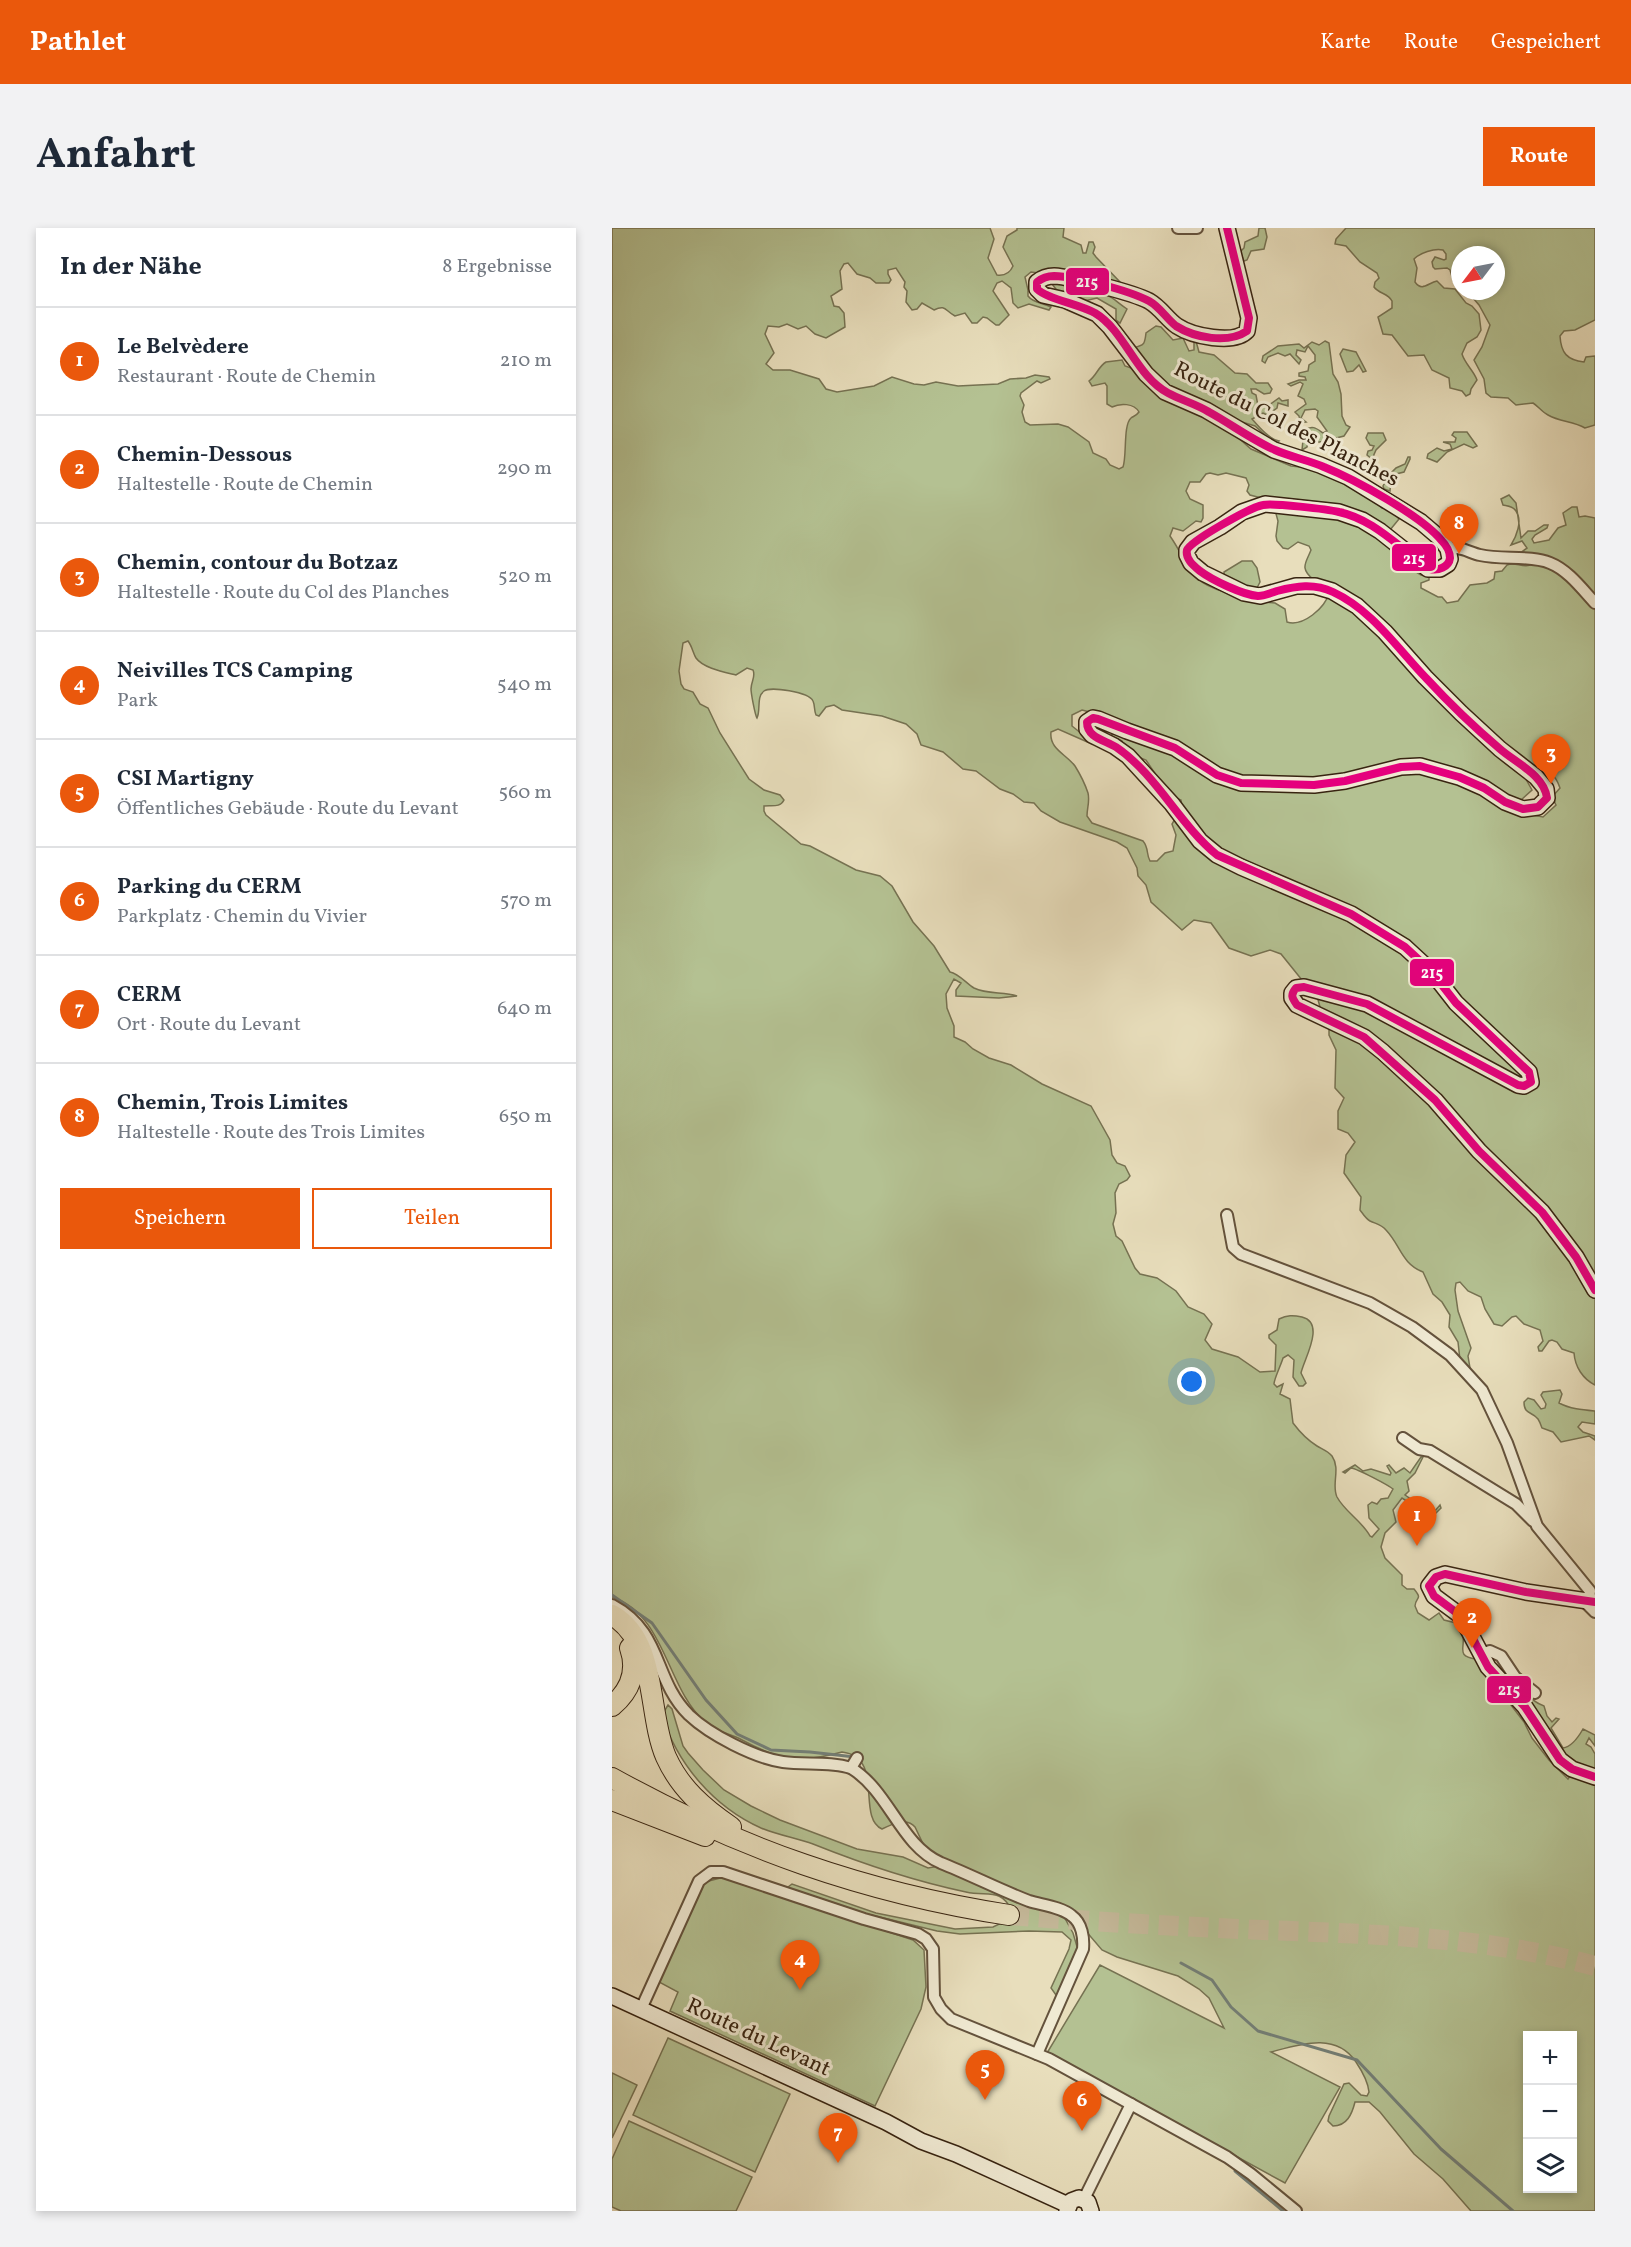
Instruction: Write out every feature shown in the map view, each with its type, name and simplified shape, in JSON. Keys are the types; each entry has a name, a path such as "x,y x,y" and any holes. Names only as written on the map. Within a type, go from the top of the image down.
{"highway":[{"path":"612,1615 629,1628 638,1643 645,1662 662,1745 683,1786 716,1817 796,1863"},
{"path":"612,1625 628,1644 634,1666 633,1676 626,1691 612,1706"},
{"path":"612,1769 675,1809"},
{"path":"612,1778 742,1842 796,1863"},
{"path":"612,1800 705,1836 856,1882 911,1897 1009,1915"}],"street":[{"path":"1178,228 1197,228"},
{"name":"Route du Col des Planches","path":"1227,228 1250,318 1248,331 1237,338 1221,338 1190,332 1177,326 1162,310 1149,301 1070,279 1053,276 1044,278 1037,282 1037,289 1042,295 1065,300 1097,314 1110,327 1146,375 1165,392 1212,413 1274,450 1320,465 1360,483 1421,522 1441,539 1448,549"},
{"path":"1595,603 1571,577 1551,563 1539,560 1498,558 1459,548 1448,549 1450,559 1448,564 1440,569 1428,568 1380,531 1362,520 1339,512 1271,504 1256,506 1193,542 1187,550 1191,563 1203,573 1244,593 1260,597 1296,586 1314,586 1332,591 1357,606 1385,632 1461,714 1543,784 1547,798 1538,807 1523,809 1514,806 1484,788 1459,777 1420,766 1401,767 1345,781 1314,785 1241,783 1218,775 1181,751 1108,722 1093,718 1086,725 1092,735 1120,749 1134,762 1173,804 1200,842 1208,849 1240,867 1337,907 1391,937 1422,962 1456,1004 1529,1072 1531,1082 1524,1086 1518,1085 1367,1004 1304,987 1296,988 1292,993 1297,1005 1359,1035 1377,1047 1439,1103 1479,1151 1545,1216 1576,1257 1595,1290"},
{"path":"1227,1215 1233,1247 1241,1254 1370,1303 1412,1327 1450,1355 1482,1390 1507,1443 1537,1526"},
{"path":"1403,1438 1419,1449 1430,1451 1516,1504 1590,1591 1591,1604 1448,1575 1436,1577 1430,1584 1431,1593 1461,1616 1492,1672 1525,1707 1560,1760 1572,1769 1595,1777"},
{"path":"612,1605 638,1623 653,1648 674,1695 686,1711 702,1725 736,1745 773,1760 851,1768 867,1779 878,1791 915,1844 928,1857 1020,1897 1071,1915 1078,1923 1083,1937 1083,1949 1036,2054"},
{"path":"1481,1654 1490,1651 1501,1656 1515,1677 1535,1693"},
{"path":"851,1768 858,1758"},
{"path":"640,2009 699,1881 706,1875 719,1871 864,1919 921,1935 933,1949 935,2000 946,2014 958,2023 1036,2054 1227,2157 1296,2211"},
{"name":"Route du Levant","path":"612,1996 886,2122 921,2141 957,2154 1067,2208"},
{"path":"1067,2208 1075,2199 1088,2205 1131,2104"}],"green space":[{"path":"612,228 990,228 994,239 988,258 997,275 1000,275 1007,274 1013,266 1003,247 1007,236 1017,228 1064,228 1063,237 1081,245 1083,253 1086,253 1089,242 1093,242 1095,247 1093,253 1120,282 1119,285 1088,288 1091,293 1114,299 1127,309 1120,323 1116,320 1116,309 1097,298 1084,301 1059,293 1052,284 1052,282 1084,275 1055,269 1039,273 1031,272 1025,277 1028,296 1035,302 1051,307 1049,310 1029,304 1018,308 1013,303 1011,288 1002,281 997,283 993,291 1009,315 999,325 996,325 983,317 977,323 972,323 965,313 955,316 943,308 934,310 922,303 917,309 912,310 906,302 905,282 896,268 888,270 891,280 889,283 876,283 870,278 857,274 848,263 844,264 840,271 842,289 831,296 834,306 839,307 844,313 845,327 826,338 815,334 806,326 798,329 787,324 779,327 768,326 765,334 774,353 766,364 773,370 790,370 819,379 826,389 837,392 874,386 892,377 914,384 924,385 936,382 958,386 998,384 1010,379 1035,375 1049,377 1050,379 1041,383 1037,381 1021,393 1025,422 1030,425 1058,424 1068,427 1089,442 1093,453 1119,469 1123,467 1129,422 1139,412 1130,405 1112,407 1107,404 1105,383 1092,386 1089,381 1106,362 1122,360 1125,366 1131,368 1131,350 1143,344 1146,333 1156,326 1161,327 1173,340 1183,338 1189,351 1194,350 1196,341 1199,352 1214,355 1235,373 1247,374 1256,383 1268,383 1272,389 1270,393 1264,394 1251,389 1256,395 1258,406 1269,405 1279,398 1282,401 1288,400 1288,406 1278,403 1277,408 1273,411 1278,422 1274,422 1272,417 1263,413 1252,419 1268,435 1279,441 1277,443 1255,426 1229,418 1233,433 1251,449 1291,466 1310,468 1336,479 1373,499 1382,508 1391,509 1399,519 1390,530 1393,551 1406,561 1411,569 1429,577 1429,580 1421,583 1421,588 1442,597 1447,603 1458,601 1470,585 1487,583 1494,579 1495,572 1502,571 1507,565 1527,566 1534,563 1519,554 1527,548 1522,541 1511,545 1519,523 1521,538 1528,531 1535,531 1548,525 1535,535 1532,539 1534,543 1549,540 1558,528 1566,525 1563,513 1572,507 1577,507 1579,517 1595,518 1595,1385 1580,1372 1574,1353 1562,1349 1557,1342 1549,1341 1542,1351 1539,1351 1538,1347 1543,1341 1540,1330 1524,1324 1516,1316 1502,1326 1494,1324 1481,1297 1468,1291 1460,1282 1456,1283 1455,1290 1458,1311 1471,1348 1468,1356 1470,1368 1460,1360 1458,1342 1449,1327 1450,1315 1442,1302 1433,1294 1423,1272 1410,1264 1384,1228 1369,1220 1360,1210 1361,1197 1344,1173 1346,1155 1355,1142 1348,1133 1338,1129 1338,1111 1344,1098 1335,1088 1336,1050 1329,1035 1331,1027 1317,996 1281,954 1270,950 1251,956 1229,948 1211,923 1194,920 1182,930 1151,902 1146,885 1138,876 1137,868 1127,848 1117,842 1060,822 1041,811 1034,803 1024,802 1000,789 976,771 963,769 943,752 921,745 917,734 906,724 882,716 842,710 834,705 826,707 819,716 816,715 814,703 810,698 774,689 764,691 762,694 757,718 751,691 753,670 747,668 736,675 709,667 696,658 688,641 683,643 679,671 684,689 693,692 700,704 708,708 720,733 749,779 764,790 780,795 784,800 778,805 764,806 766,815 801,844 810,846 856,870 880,876 892,886 913,922 934,946 950,972 979,990 1017,996 999,998 956,996 956,990 961,983 954,979 946,994 947,1008 954,1026 954,1037 989,1058 1011,1065 1042,1084 1091,1106 1110,1140 1112,1155 1117,1163 1125,1166 1130,1176 1119,1184 1115,1193 1116,1213 1113,1224 1116,1236 1122,1241 1140,1274 1157,1278 1176,1291 1188,1307 1204,1314 1212,1324 1205,1340 1212,1349 1238,1357 1260,1372 1275,1371 1276,1345 1269,1335 1277,1330 1279,1319 1293,1316 1309,1321 1312,1326 1312,1342 1301,1373 1306,1383 1299,1386 1293,1377 1294,1360 1288,1355 1283,1358 1274,1384 1277,1387 1283,1384 1280,1394 1290,1399 1295,1426 1304,1436 1332,1456 1336,1466 1335,1492 1337,1497 1370,1536 1372,1537 1379,1529 1369,1518 1368,1505 1372,1502 1377,1504 1381,1499 1388,1498 1393,1489 1355,1469 1351,1468 1343,1472 1355,1465 1363,1471 1371,1469 1390,1475 1387,1466 1389,1465 1396,1473 1404,1468 1410,1473 1423,1457 1415,1473 1407,1481 1409,1491 1405,1495 1430,1512 1434,1512 1440,1505 1441,1508 1433,1516 1402,1498 1393,1510 1396,1522 1385,1533 1381,1547 1385,1558 1402,1575 1402,1585 1407,1589 1414,1589 1418,1595 1415,1606 1418,1613 1429,1620 1439,1613 1444,1620 1456,1623 1463,1636 1464,1654 1476,1659 1485,1675 1491,1679 1524,1722 1532,1738 1568,1779 1578,1764 1568,1760 1509,1679 1530,1698 1544,1706 1552,1722 1556,1718 1559,1719 1551,1728 1563,1748 1572,1743 1583,1729 1595,1735 1595,1746 1589,1738 1586,1744 1595,1754 1595,2211 1471,2211 1443,2179 1414,2154 1369,2102 1355,2102 1345,2122 1333,2126 1328,2121 1329,2116 1344,2084 1349,2083 1361,2095 1367,2096 1369,2092 1366,2080 1356,2062 1348,2053 1328,2044 1306,2044 1271,2052 1340,2087 1285,2183 1047,2053 1100,1965 1224,2028 1209,1998 1199,1989 1178,1976 1102,1950 1085,1930 1063,1915 1073,1933 1078,1950 1059,1995 1056,1995 1051,1988 1071,1940 1062,1932 960,1934 937,1931 851,1910 789,1891 788,1887 792,1884 876,1913 955,1929 993,1927 1010,1919 1012,1911 1008,1903 993,1894 966,1892 889,1871 761,1828 728,1808 700,1782 677,1750 662,1715 668,1705 672,1709 683,1746 724,1790 780,1820 857,1849 903,1857 928,1868 934,1867 912,1824 899,1822 882,1829 875,1822 871,1813 867,1775 863,1764 855,1756 842,1752 801,1759 779,1756 718,1730 705,1722 692,1708 682,1691 655,1635 644,1619 630,1606 612,1597","holes":["1226,473 1246,478 1249,485 1247,491 1250,495 1265,499 1275,510 1278,521 1277,541 1283,548 1288,549 1298,542 1309,546 1311,550 1305,565 1306,572 1314,580 1329,583 1327,599 1312,615 1300,622 1287,622 1285,609 1275,603 1265,602 1257,588 1260,582 1257,568 1252,561 1242,561 1224,572 1225,592 1203,583 1190,570 1170,536 1173,528 1183,531 1196,521 1201,522 1203,505 1190,499 1186,491 1190,482 1200,482 1206,474 1218,475","1082,710 1097,714 1113,733 1111,736 1122,741 1123,745 1135,752 1138,757 1146,760 1170,796 1181,800 1182,807 1172,824 1176,835 1173,851 1165,853 1157,861 1150,861 1143,841 1092,823 1087,816 1089,796 1082,779 1075,766 1055,747 1051,738 1051,732 1058,729 1092,744 1072,726 1072,715","1529,763 1548,771 1555,777 1560,788 1552,797 1556,805 1543,817 1533,815 1521,800 1532,790 1523,774"]},
{"path":"1259,228 1265,228 1267,237 1264,249 1251,251 1247,260 1244,261 1240,252 1245,242 1258,236"},
{"path":"1346,228 1595,228 1595,320 1575,330 1564,331 1560,336 1562,347 1569,357 1584,362 1586,357 1595,356 1595,425 1585,428 1553,417 1533,403 1516,405 1508,398 1491,397 1486,393 1484,379 1474,360 1482,347 1490,325 1475,300 1505,300 1505,246 1451,246 1451,273 1447,268 1435,269 1433,267 1432,262 1435,257 1446,259 1443,250 1427,252 1414,259 1417,268 1415,282 1418,285 1423,287 1437,281 1444,288 1451,289 1451,300 1464,300 1479,314 1481,330 1477,337 1467,343 1462,354 1477,380 1470,394 1466,396 1462,391 1450,388 1449,378 1432,370 1424,355 1408,356 1392,335 1383,334 1378,317 1392,308 1392,301 1374,287 1379,278 1377,273 1360,262 1346,246 1335,244 1336,239"},
{"path":"1325,341 1329,343 1333,374 1341,394 1342,416 1346,425 1350,427 1344,436 1320,442 1308,442 1307,447 1302,450 1304,430 1312,427 1323,433 1327,431 1317,417 1318,411 1315,409 1305,410 1301,418 1306,422 1300,423 1299,416 1295,412 1306,404 1304,399 1298,396 1303,384 1300,382 1291,386 1288,384 1306,380 1305,377 1299,376 1299,373 1308,371 1309,365 1315,361 1315,355 1308,346 1305,352 1297,350 1296,355 1301,360 1299,364 1290,354 1285,356 1278,353 1268,357 1265,363 1262,361 1263,356 1278,346 1299,344 1304,348 1312,342 1319,345"},
{"path":"1343,349 1356,352 1366,371 1363,372 1359,365 1353,371 1347,372 1340,354"},
{"path":"1454,432 1467,432 1477,446 1473,448 1464,444 1447,452 1437,462 1427,458 1428,454 1437,448 1444,451 1452,449 1450,444 1443,442 1455,442 1456,438 1452,435"},
{"path":"1368,433 1383,433 1386,440 1376,450 1372,459 1367,455 1374,446 1370,445 1366,438"},
{"path":"1408,457 1410,459 1404,472 1391,478 1390,491 1384,489 1383,486 1387,479 1384,473 1391,473 1405,464"},
{"path":"1509,495 1516,503 1518,514 1510,506 1503,505 1501,499"},
{"path":"1560,1390 1562,1394 1559,1403 1581,1410 1595,1411 1595,1424 1582,1422 1578,1427 1583,1432 1595,1436 1595,1440 1589,1436 1561,1442 1553,1432 1542,1428 1538,1419 1525,1409 1524,1402 1528,1398 1534,1400 1541,1409 1545,1408 1546,1404 1541,1395 1543,1392"},
{"path":"724,1877 913,1940 924,1950 926,1987 921,2009 875,2106 670,2011 678,1992 659,1982 705,1882"},
{"path":"668,2038 790,2094 755,2172 633,2115"},
{"path":"612,2073 637,2085 612,2138"},
{"path":"629,2121 752,2177 736,2211 621,2211 612,2207 612,2159"}],"waterway":[{"path":"612,1595 652,1623 706,1700 737,1734 771,1750 855,1757"},
{"path":"1181,1963 1212,1980 1231,2007 1258,2031 1357,2060 1441,2149 1513,2211"},
{"path":"1235,2171 1283,2211"}],"tunnel":[{"path":"1009,1915 1135,1924 1430,1939 1513,1949 1595,1966"}],"transit line":[{"name":"215","path":"1227,228 1249,318 1247,331 1239,335 1212,338 1192,334 1176,326 1149,301 1089,281 1050,276 1037,282 1037,289 1048,296 1095,313 1115,331 1147,376 1168,393 1204,409 1266,446 1352,480 1387,499 1432,531 1449,551 1448,564 1443,568 1425,567 1377,529 1349,515 1312,508 1263,505 1209,532 1187,550 1187,556 1200,571 1244,593 1260,596 1291,588 1312,586 1326,589 1347,600 1372,619 1471,723 1535,776 1545,790 1547,798 1538,807 1523,809 1459,777 1420,766 1401,767 1345,781 1314,785 1241,783 1217,775 1175,748 1098,719 1093,718 1087,722 1088,727 1097,738 1116,747 1131,758 1203,843 1217,855 1351,914 1405,947 1431,971 1456,1003 1529,1072 1531,1082 1524,1086 1518,1085 1367,1004 1304,987 1296,988 1292,995 1297,1005 1364,1037 1435,1100 1479,1151 1542,1212 1576,1257 1595,1290"},
{"name":"215","path":"1595,1602 1526,1592 1445,1574 1436,1577 1429,1586 1434,1596 1461,1616 1488,1667 1525,1707 1560,1760 1572,1769 1595,1777"}],"place":[{"name":"Chemin, Trois Limites","path":"1459,554"},
{"name":"Chemin, contour du Botzaz","path":"1551,784"},
{"name":"Le Belvèdere","path":"1417,1546"},
{"name":"Chemin-Dessous","path":"1472,1648"},
{"name":"Neivilles TCS Camping","path":"800,1990"},
{"name":"CSI Martigny","path":"985,2100"},
{"name":"Parking du CERM","path":"1082,2131"},
{"name":"CERM","path":"838,2163"}]}
